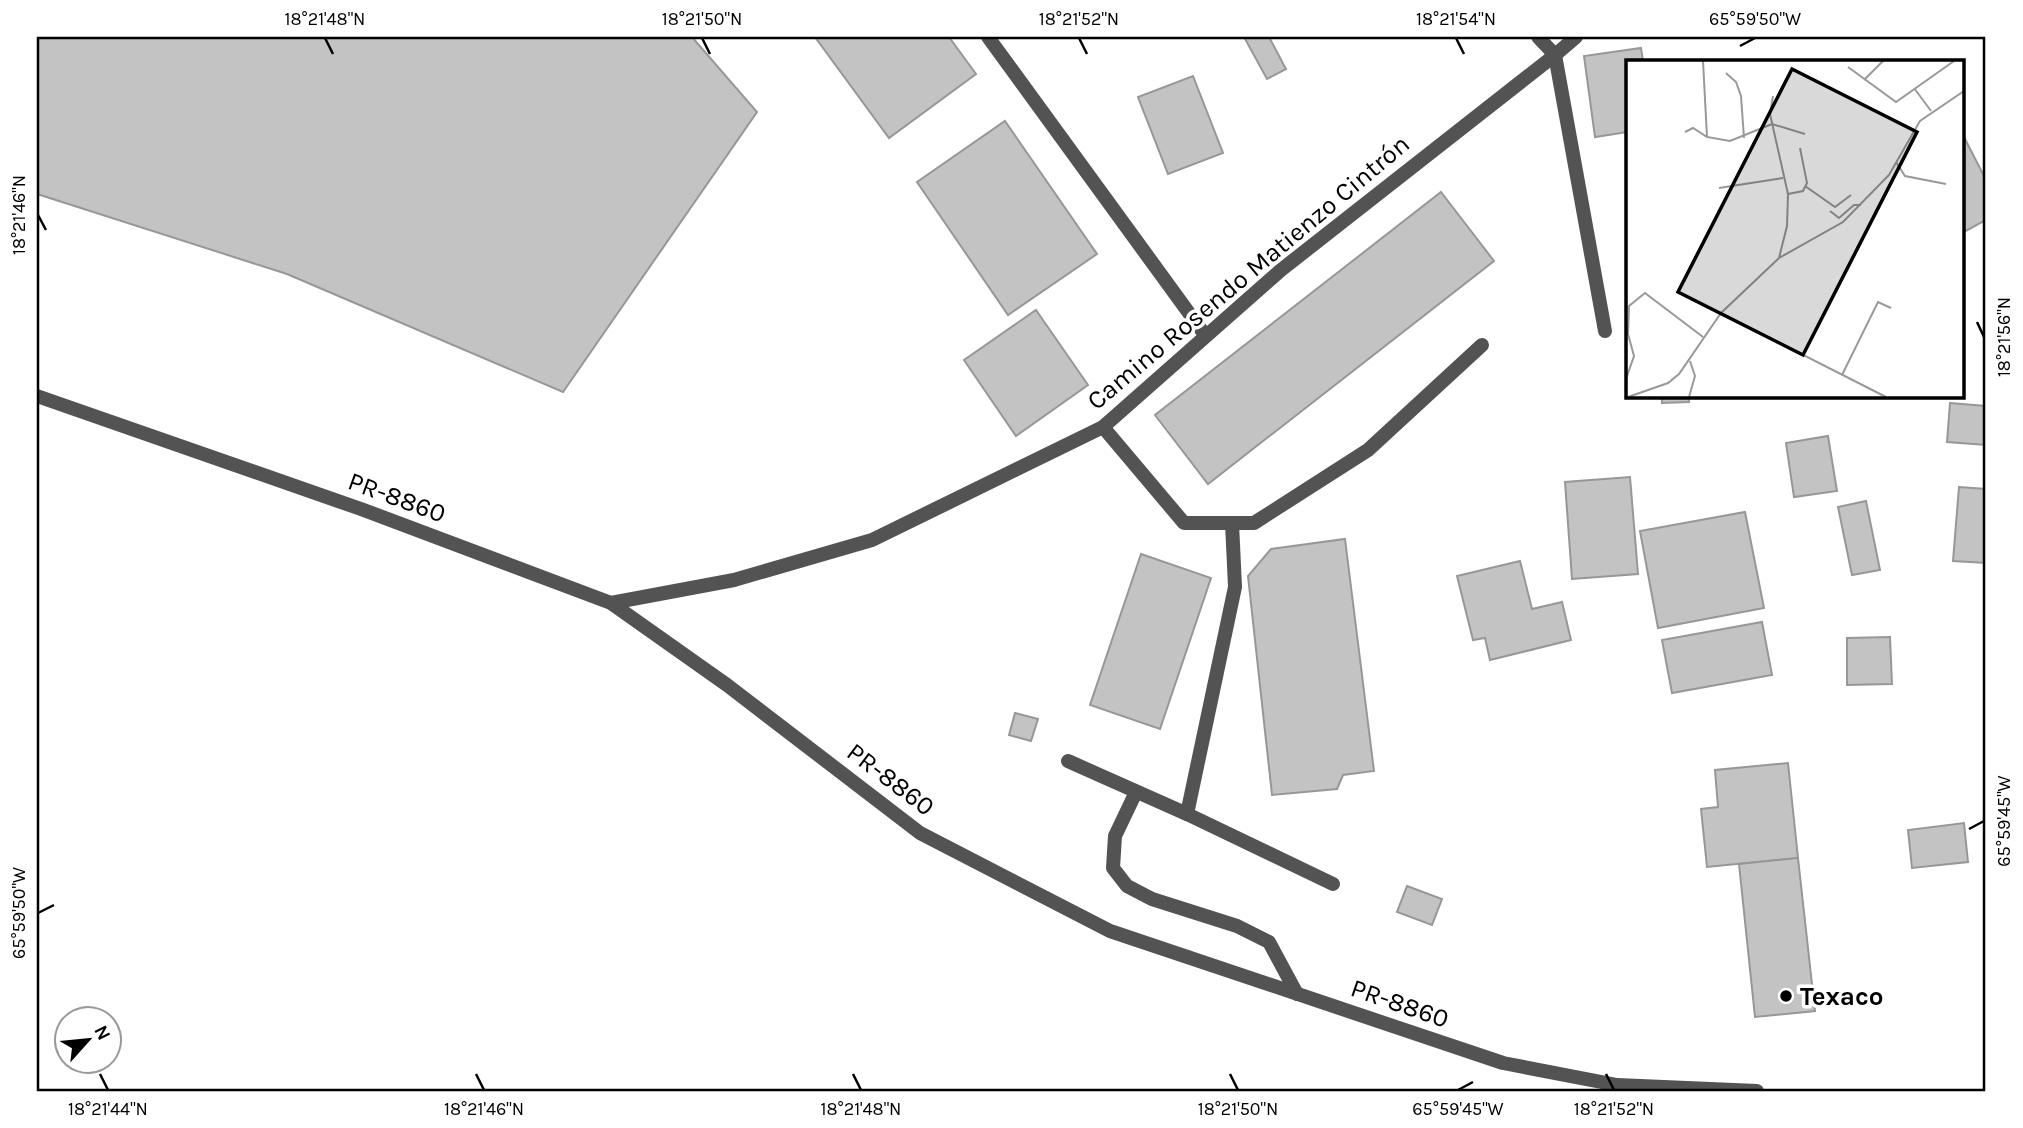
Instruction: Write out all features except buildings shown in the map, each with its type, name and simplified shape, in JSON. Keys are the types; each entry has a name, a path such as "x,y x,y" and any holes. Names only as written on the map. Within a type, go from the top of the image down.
{"street":[{"path":"988,37 1205,335"},
{"path":"1538,37 1555,55 1605,331"},
{"name":"Camino Rosendo Matienzo Cintrón","path":"611,603 734,580 873,540 1103,427 1281,270 1576,37"},
{"path":"1103,427 1184,523 1254,523 1368,450 1482,345"},
{"name":"PR-8860","path":"37,396 361,509 611,603 727,685 920,833 1110,931 1503,1063 1617,1085 1757,1091"},
{"path":"1187,814 1235,587 1232,523"},
{"path":"1068,761 1333,884"},
{"path":"1136,792 1115,836 1114,868 1127,886 1152,899 1237,926 1269,942 1297,994"}],"place":[{"name":"Texaco","path":"1786,996"}]}
